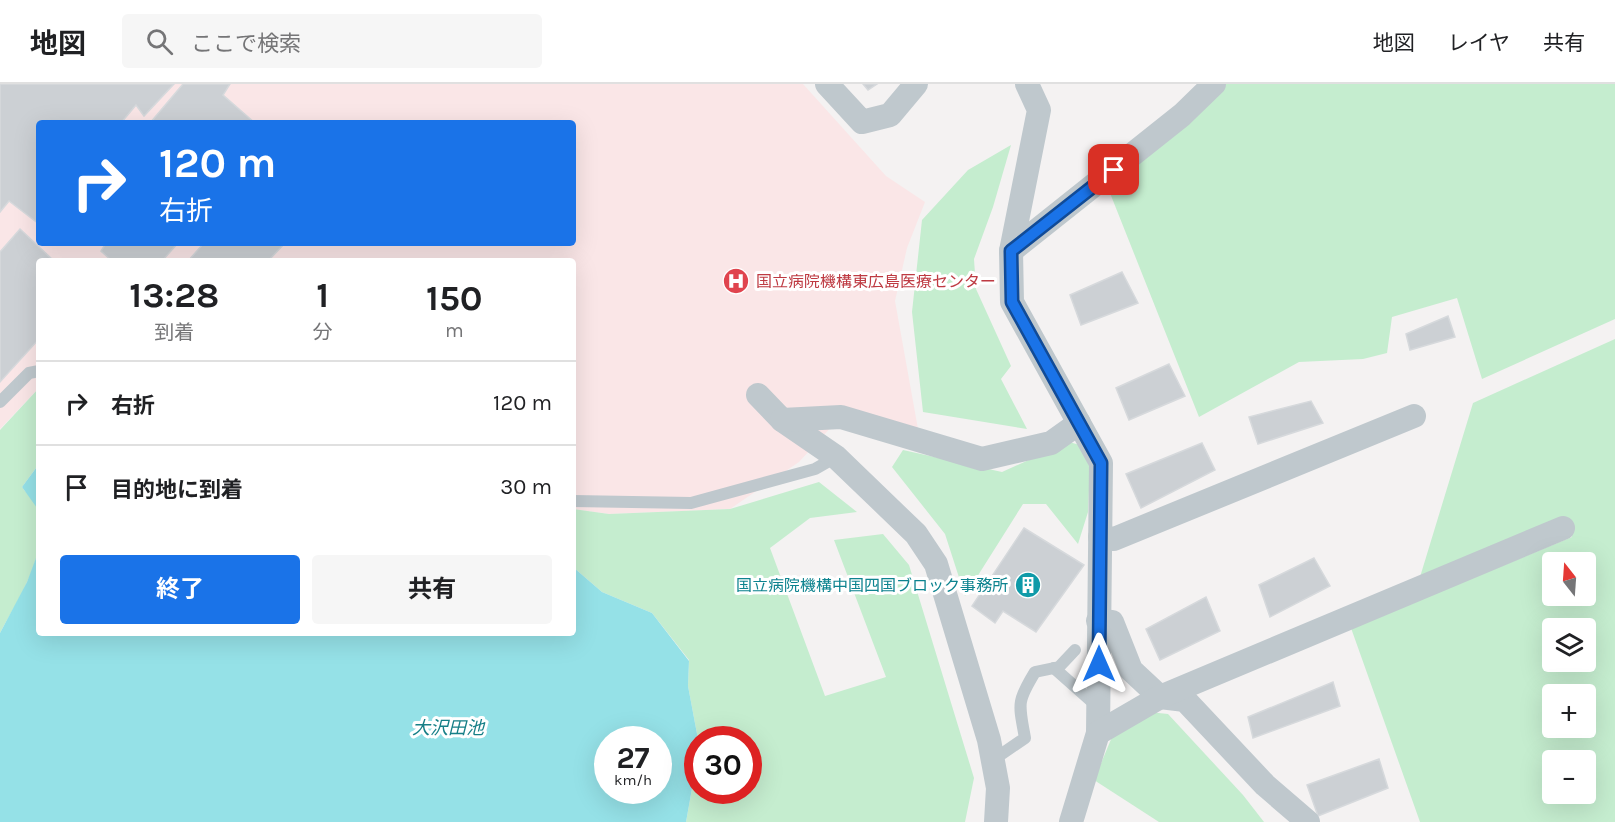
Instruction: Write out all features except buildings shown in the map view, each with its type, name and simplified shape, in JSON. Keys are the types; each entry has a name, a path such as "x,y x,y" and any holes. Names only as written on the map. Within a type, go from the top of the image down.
{"street":[{"path":"827,84 862,122 890,115 916,84"},
{"path":"1027,84 1039,110 1011,251 1012,302 1101,463 1098,733 1071,822"},
{"path":"1011,251 1182,115 1214,84"},
{"path":"758,395 782,420 836,457 916,534 936,564 989,740 998,789 996,822"},
{"path":"1100,537 1114,539 1414,416"},
{"path":"782,420 841,417 982,459 1051,443 1079,423"},
{"path":"1098,733 1160,697 1563,528"},
{"path":"1098,621 1112,622 1131,670 1160,697 1185,700 1265,785 1308,822"}],"lane":[{"path":"0,402 29,374 36,372"},
{"path":"576,501 691,503 815,469 836,457"},
{"path":"993,760 1025,738 1019,704 1035,672 1059,667 1075,650"},
{"path":"1054,668 1099,707"}],"shaded area":[{"name":"国立病院機構東広島医療センター","path":"0,84 803,84 886,176 925,202 907,248 895,301 918,429 847,410 799,462 730,509 609,514 576,509 576,258 36,258 36,391 0,429"}],"green space":[{"path":"1225,84 1615,84 1615,319 1482,379 1457,298 1392,317 1387,353 1363,359 1299,362 1199,417 1106,183"},
{"path":"1011,145 993,207 974,259 976,289 1011,366 1001,379 1027,429 923,412 912,312 922,220 968,170"},
{"path":"1615,339 1615,822 1420,822 1351,628 1572,537 1563,519 1420,577 1473,403"},
{"path":"36,391 36,468 22,487 36,506 36,558 24,589 0,633 0,430"},
{"path":"1069,442 1080,445 1090,468 1088,512 1078,544 1046,504 1023,504 965,596 945,534 892,467 903,450 1002,472"},
{"path":"819,482 857,512 810,518 770,548 825,696 886,677 834,540 883,534 909,565 974,778 965,822 686,822 689,804 762,804 762,726 696,726 688,686 689,660 652,613 602,592 576,570 576,509 609,514 730,509"},
{"path":"1149,712 1168,714 1243,795 1264,822 1159,822 1094,780 1112,737"}],"water":[{"path":"36,468 36,507 22,487"},
{"name":"大沢田池","path":"36,558 36,636 576,636 576,570 602,592 652,613 689,661 688,686 696,726 684,726 684,804 689,804 686,822 0,822 0,633 27,582"}],"place":[{"name":"国立病院機構東広島医療センター","path":"736,281"},
{"name":"国立病院機構中国四国ブロック事務所","path":"1028,585"}],"route":[{"path":"1099,664 1101,463 1012,302 1011,251 1114,170"}]}
